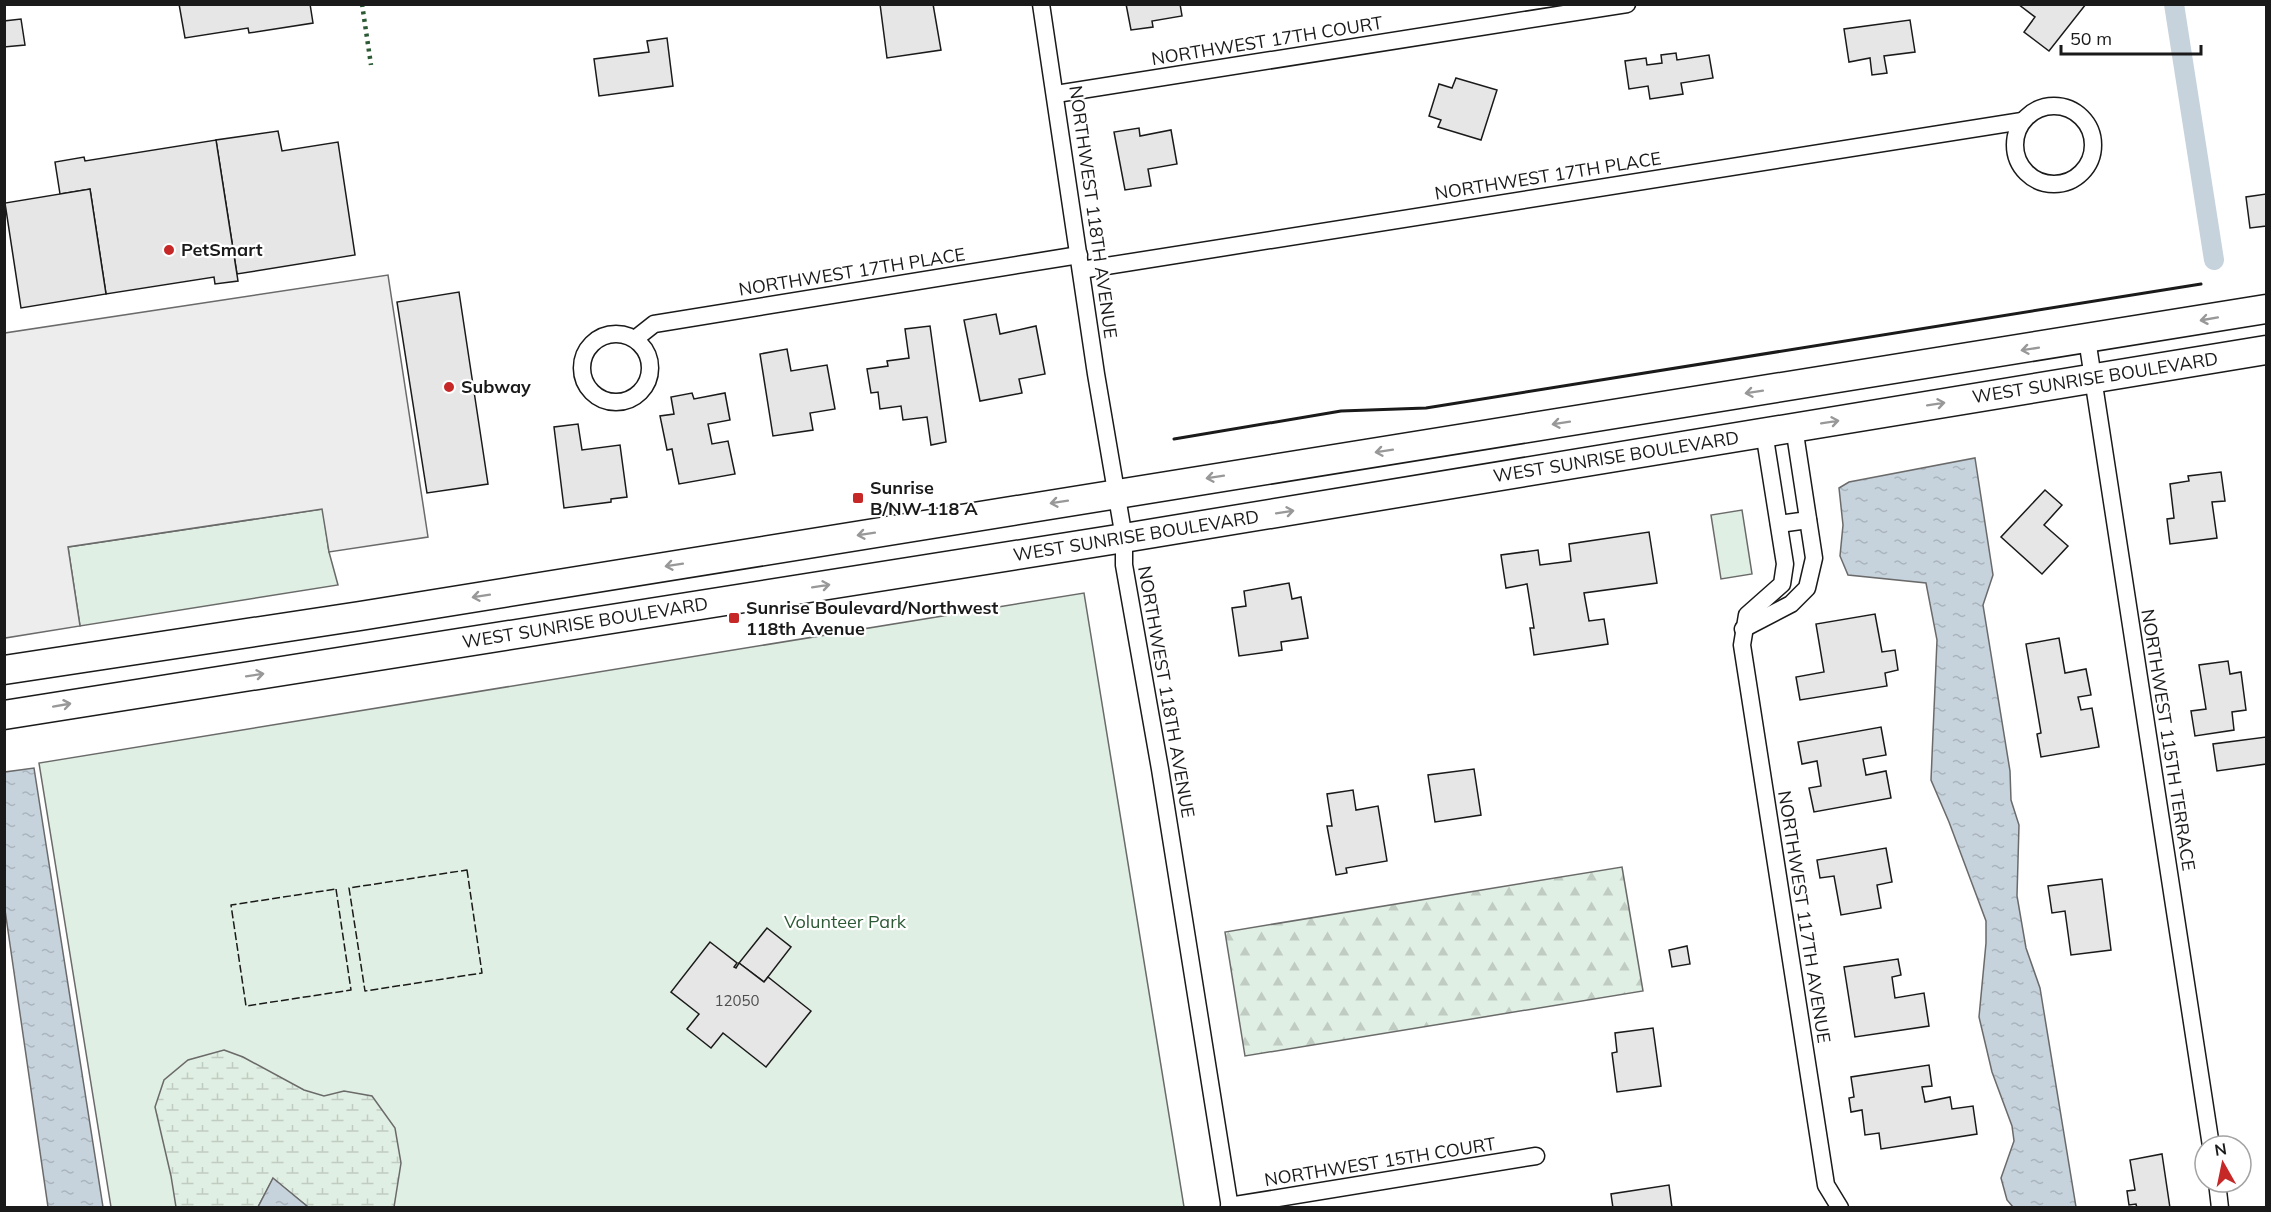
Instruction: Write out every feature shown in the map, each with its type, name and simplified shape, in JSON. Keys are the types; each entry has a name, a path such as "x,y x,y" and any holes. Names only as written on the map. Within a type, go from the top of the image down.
{"highway":[{"path":"4,670 383,612 2266,309"},
{"name":"WEST SUNRISE BOULEVARD","path":"4,715 1124,538 2266,350"}],"street":[{"name":"NORTHWEST 118TH AVENUE","path":"1041,4 1124,538 1124,565 1160,769 1230,1207"},
{"name":"NORTHWEST 17TH COURT","path":"1056,94 1627,4"},
{"path":"2056,105 2069,108 2088,124 2093,149 2090,162 2082,173 2071,181 2045,184 2032,179 2022,170 2016,158 2014,145 2016,132 2022,121 2038,109 2056,105"},
{"name":"NORTHWEST 17TH PLACE","path":"635,339 654,324 1080,263 2022,121"},
{"path":"624,334 635,339 644,346 649,356 650,377 645,387 629,400 607,401 597,397 588,389 583,378 584,354 591,344 606,335 624,334"},
{"name":"NORTHWEST 115TH TERRACE","path":"2087,339 2209,1134"},
{"path":"1743,629 1791,604 1807,588 1814,558 1794,427"},
{"path":"1743,629 1747,615 1782,584 1785,564 1764,432"},
{"path":"1779,524 1808,520"},
{"name":"NORTHWEST 117TH AVENUE","path":"1743,629 1742,645 1826,1185 1840,1208"},
{"name":"NORTHWEST 15TH COURT","path":"1230,1207 1536,1156"}],"green space":[{"path":"323,509 329,552 338,585 80,626 68,547"},
{"path":"1742,510 1752,574 1721,579 1711,515"},
{"name":"Volunteer Park","path":"1084,593 1184,1207 111,1207 39,763"},
{"path":"1622,867 1643,991 1245,1056 1225,932"},
{"path":"224,1050 243,1057 304,1090 324,1096 344,1091 372,1096 395,1128 401,1163 394,1207 308,1207 273,1179 258,1207 176,1207 155,1107 164,1080 188,1060"}],"shaded area":[{"path":"388,275 428,537 329,552 322,509 68,547 80,626 5,638 5,333"}],"water":[{"path":"1975,458 1993,575 1983,605 2010,771 2011,800 2019,825 2017,896 2026,948 2040,988 2076,1207 2013,1207 2007,1200 2001,1178 2014,1141 2012,1126 1992,1072 1979,1017 1986,921 1931,780 1937,640 1926,583 1848,575 1840,556 1843,525 1839,488 1849,482"},
{"path":"34,768 103,1207 48,1207 5,910 5,772"},
{"path":"273,1178 308,1207 258,1207"}],"building":[{"path":"179,4 310,4 313,23 249,33 248,28 185,38"},
{"path":"880,4 933,4 941,50 887,58"},
{"path":"1126,4 1180,4 1182,16 1152,21 1153,27 1131,30"},
{"path":"2018,4 2086,4 2049,51 2024,32 2035,17"},
{"path":"21,19 25,45 4,47 4,21"},
{"path":"1910,20 1915,52 1884,56 1887,73 1872,75 1870,58 1849,62 1844,29"},
{"path":"667,38 673,86 599,96 594,59 649,52 647,41"},
{"path":"1676,53 1677,60 1709,55 1713,78 1681,83 1683,94 1650,99 1648,86 1629,89 1625,61 1646,58 1647,65 1662,63 1661,55"},
{"path":"1456,78 1497,90 1481,140 1438,127 1441,120 1429,116 1439,84 1452,88"},
{"path":"1139,128 1140,136 1171,130 1177,164 1148,169 1151,186 1125,190 1114,132"},
{"path":"278,131 282,151 338,142 355,255 237,274 216,140"},
{"path":"216,140 238,281 215,284 214,277 106,294 90,189 60,194 55,162 84,157 85,161"},
{"path":"90,189 106,294 21,308 5,203"},
{"path":"2266,194 2266,226 2250,228 2246,197"},
{"path":"459,292 488,484 427,493 397,302"},
{"path":"996,314 1000,334 1036,326 1045,374 1019,379 1022,393 980,401 964,320"},
{"path":"930,326 946,442 931,445 927,417 903,420 901,406 880,409 878,392 871,393 867,369 888,366 887,361 909,358 905,329"},
{"path":"787,349 791,371 827,365 835,409 810,413 813,430 773,436 760,354"},
{"path":"692,393 694,399 725,393 730,420 708,424 712,444 728,441 735,474 679,484 672,449 667,450 660,416 674,414 671,397"},
{"path":"578,424 582,450 620,445 627,497 611,499 611,502 564,508 554,427"},
{"path":"2221,472 2225,501 2212,502 2217,538 2170,544 2167,519 2174,518 2170,484 2189,481 2188,476"},
{"path":"2045,490 2062,505 2044,525 2068,546 2042,574 2001,537"},
{"path":"1649,532 1657,583 1584,593 1589,621 1604,619 1608,644 1534,655 1530,628 1534,628 1527,584 1506,588 1501,555 1538,550 1540,565 1571,561 1569,544"},
{"path":"1289,583 1292,599 1301,597 1308,638 1281,642 1282,650 1239,656 1232,608 1246,606 1244,591"},
{"path":"1875,614 1882,652 1895,650 1898,670 1885,673 1887,686 1800,700 1796,677 1824,672 1816,624"},
{"path":"2059,638 2065,673 2086,669 2091,695 2078,697 2081,710 2092,708 2099,747 2041,757 2037,734 2041,733 2026,644"},
{"path":"2228,661 2230,674 2241,672 2246,710 2232,712 2234,730 2195,736 2191,711 2206,709 2199,665"},
{"path":"1881,727 1886,755 1863,759 1866,775 1886,771 1891,798 1814,812 1809,788 1821,786 1817,761 1802,764 1798,742"},
{"path":"2266,737 2266,764 2217,771 2213,744"},
{"path":"1474,769 1481,815 1435,822 1428,775"},
{"path":"1353,790 1356,810 1378,806 1387,861 1346,868 1347,873 1336,875 1327,826 1332,826 1327,794"},
{"path":"1886,848 1892,882 1877,885 1881,908 1841,915 1834,876 1820,878 1817,860"},
{"path":"2102,879 2111,950 2071,955 2065,911 2052,913 2048,886"},
{"path":"767,928 791,947 764,982 739,963"},
{"path":"710,942 737,963 734,967 736,968 739,963 764,982 768,977 811,1011 766,1067 723,1033 711,1048 687,1029 699,1014 671,992"},
{"path":"1687,946 1690,964 1672,967 1669,950"},
{"path":"1898,959 1901,975 1892,977 1895,998 1924,993 1929,1026 1855,1037 1844,967"},
{"path":"1653,1028 1661,1086 1617,1092 1612,1053 1617,1052 1615,1033"},
{"path":"1929,1065 1932,1086 1922,1087 1925,1102 1950,1097 1952,1109 1973,1106 1977,1134 1881,1149 1879,1133 1865,1135 1862,1110 1851,1112 1849,1098 1854,1097 1851,1077"},
{"path":"2162,1154 2170,1208 2137,1208 2136,1204 2129,1205 2127,1191 2135,1190 2130,1160"},
{"path":"1669,1185 1672,1208 1613,1208 1611,1194"}],"waterway":[{"path":"2174,4 2214,260"}],"hedge":[{"path":"362,4 371,65"}],"fence":[{"path":"467,870 482,973 365,991 349,888 467,870"},
{"path":"336,889 351,990 246,1006 231,905 336,889"}],"wall":[{"path":"1174,439 1341,411 1426,408 2201,284"}],"place":[{"name":"PetSmart","path":"169,250"},
{"name":"Subway","path":"449,387"},
{"name":"Sunrise B/NW 118 A","path":"858,498"},
{"name":"Sunrise Boulevard/Northwest 118th Avenue","path":"734,618"}]}
